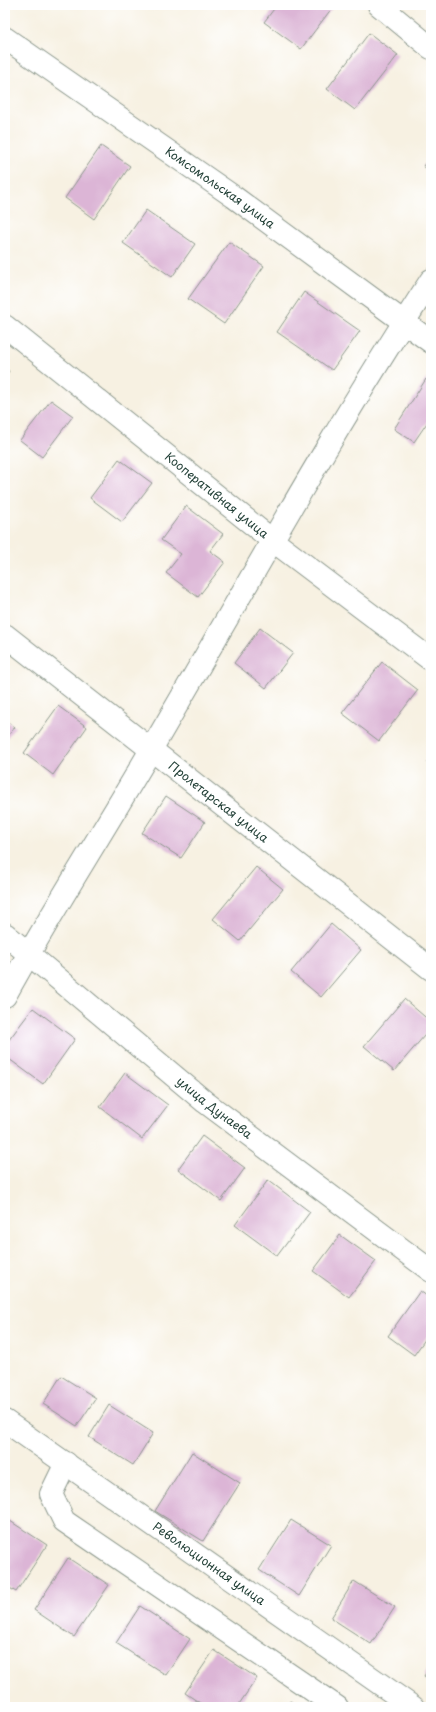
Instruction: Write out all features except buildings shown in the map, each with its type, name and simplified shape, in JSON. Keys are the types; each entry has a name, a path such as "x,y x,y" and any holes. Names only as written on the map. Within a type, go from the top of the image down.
{"street":[{"path":"379,5 431,48"},
{"name":"Комсомольская улица","path":"5,38 234,197 403,323 431,342"},
{"path":"5,996 29,953 152,750 272,540 403,323 431,280"},
{"name":"Кооперативная улица","path":"5,326 272,540 431,660"},
{"name":"Пролетарская улица","path":"5,635 431,969"},
{"name":"улица Дунаева","path":"5,934 205,1102 431,1271"},
{"name":"Революционная улица","path":"5,1421 414,1707"},
{"path":"66,1463 51,1494 64,1521 337,1707"}]}
